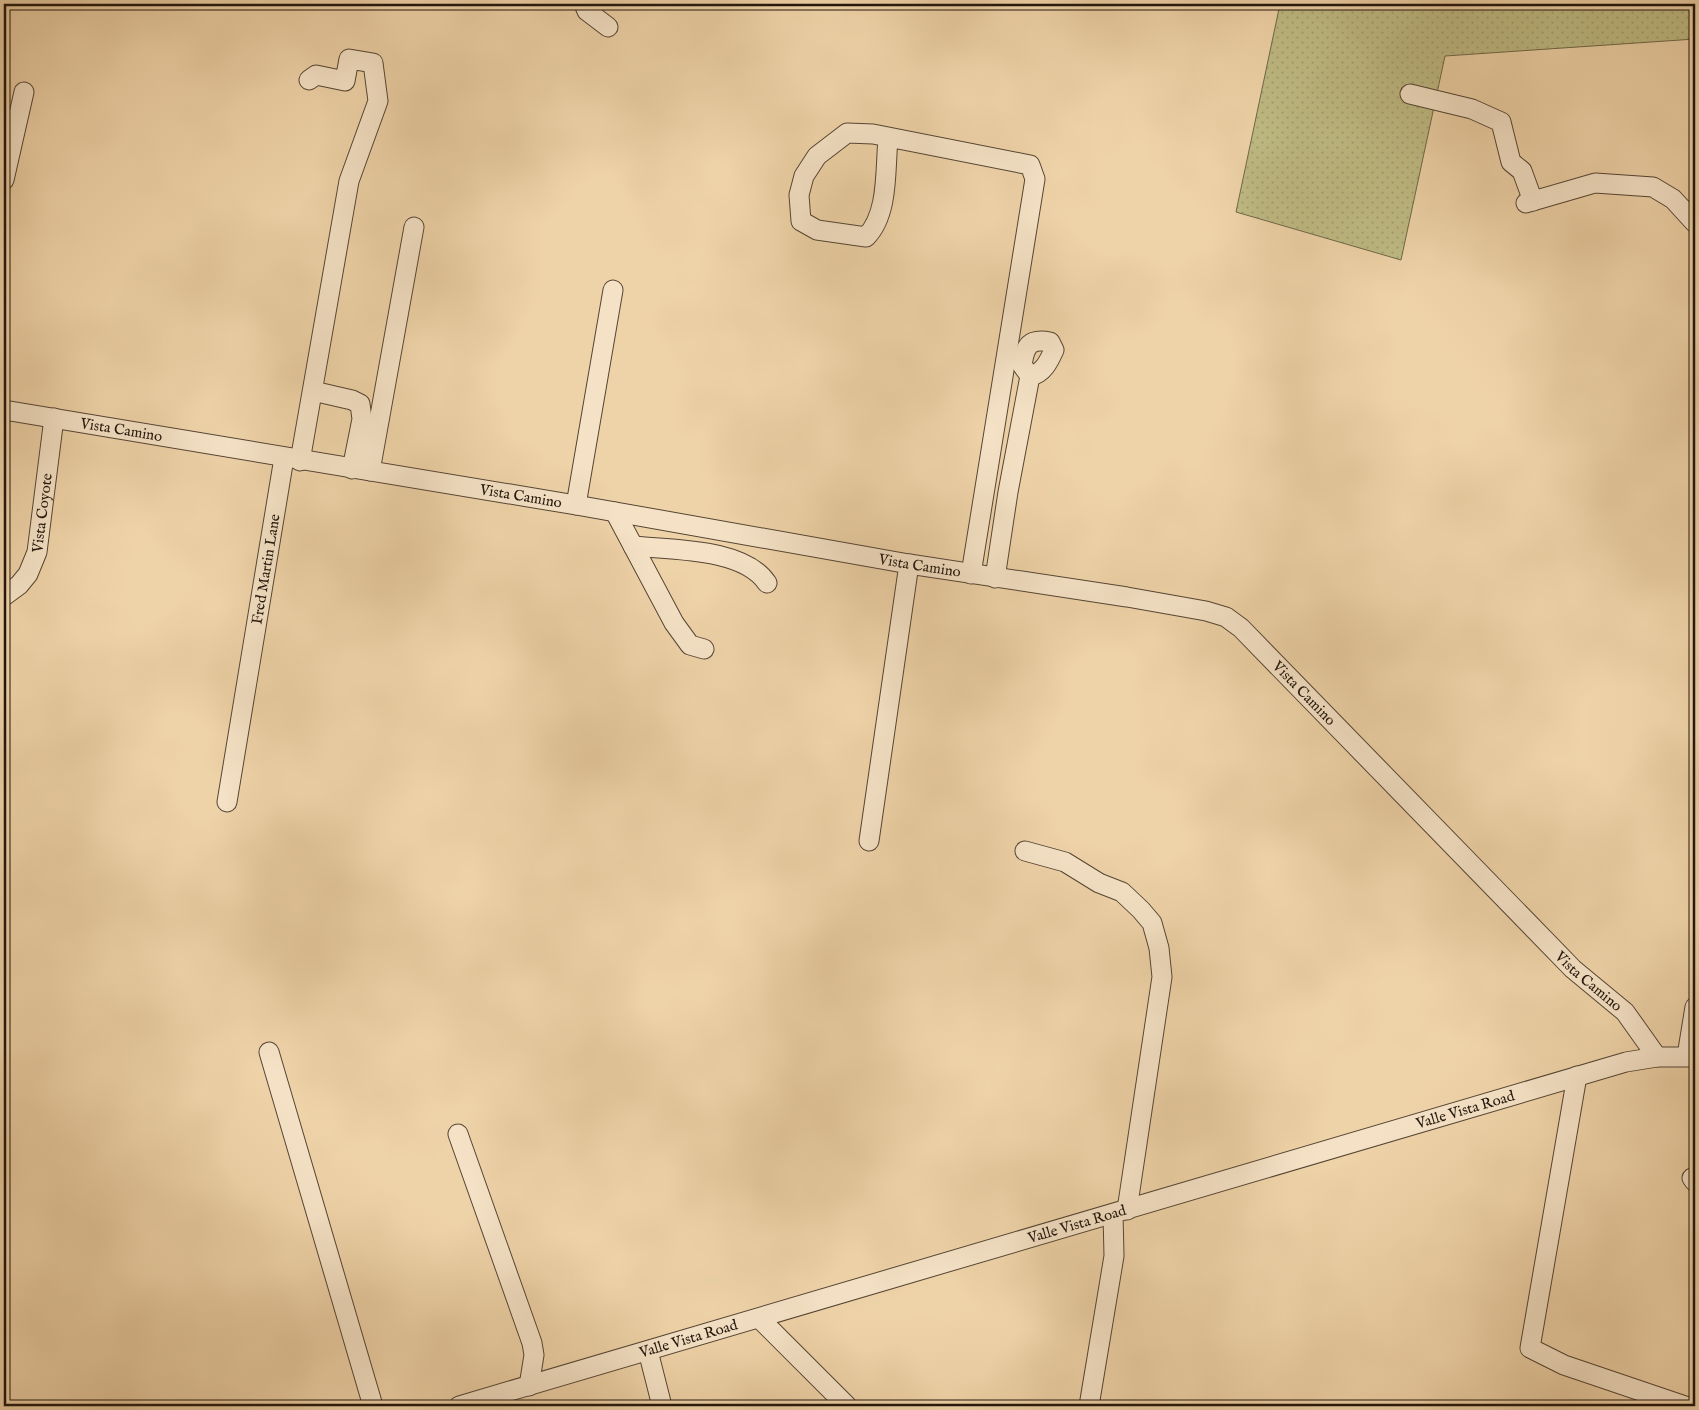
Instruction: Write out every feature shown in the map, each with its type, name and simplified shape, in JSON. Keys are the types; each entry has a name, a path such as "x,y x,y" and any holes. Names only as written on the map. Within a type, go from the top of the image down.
{"street":[{"path":"584,4 587,11 608,26"},
{"name":"Fred Martin Lane","path":"227,802 247,681 292,459 313,391 349,181 378,101 373,63 349,59 345,81 316,75 309,80"},
{"path":"4,180 24,92"},
{"path":"1410,94 1472,109 1501,122 1511,162 1522,171 1529,202 1595,183 1653,187 1673,199 1695,223"},
{"path":"888,139 881,206 874,229 866,237 817,230 801,221 798,195 804,176 817,156 847,134 873,134 888,139 1030,165 1035,180 971,574"},
{"path":"361,470 414,227"},
{"path":"576,505 613,290"},
{"path":"995,578 1009,482 1030,376"},
{"path":"313,391 352,400 360,404 362,418 361,470"},
{"name":"Vista Camino","path":"4,410 576,505 910,564 1136,599 1206,611 1226,617 1241,628 1573,969 1625,1012 1657,1057"},
{"name":"Vista Coyote","path":"4,596 19,585 28,574 37,552 54,418"},
{"path":"615,512 674,623 690,645 704,649"},
{"path":"633,546 721,556 747,565 763,576 767,583"},
{"path":"869,841 910,564"},
{"path":"1025,851 1066,862 1099,883 1122,892 1152,923 1160,948 1162,977 1120,1212 1089,1406"},
{"path":"1691,1057 1695,1007"},
{"path":"269,1052 373,1406"},
{"name":"Valle Vista Road","path":"459,1406 483,1403 529,1386 1626,1062 1657,1057 1691,1057"},
{"path":"1577,1076 1530,1348 1564,1365 1684,1406"},
{"path":"458,1134 532,1343 534,1355 529,1386"},
{"path":"759,1318 847,1406"},
{"path":"648,1351 662,1406"}],"shaded area":[{"path":"1280,4 1695,4 1695,39 1445,56 1401,260 1236,212"}]}
